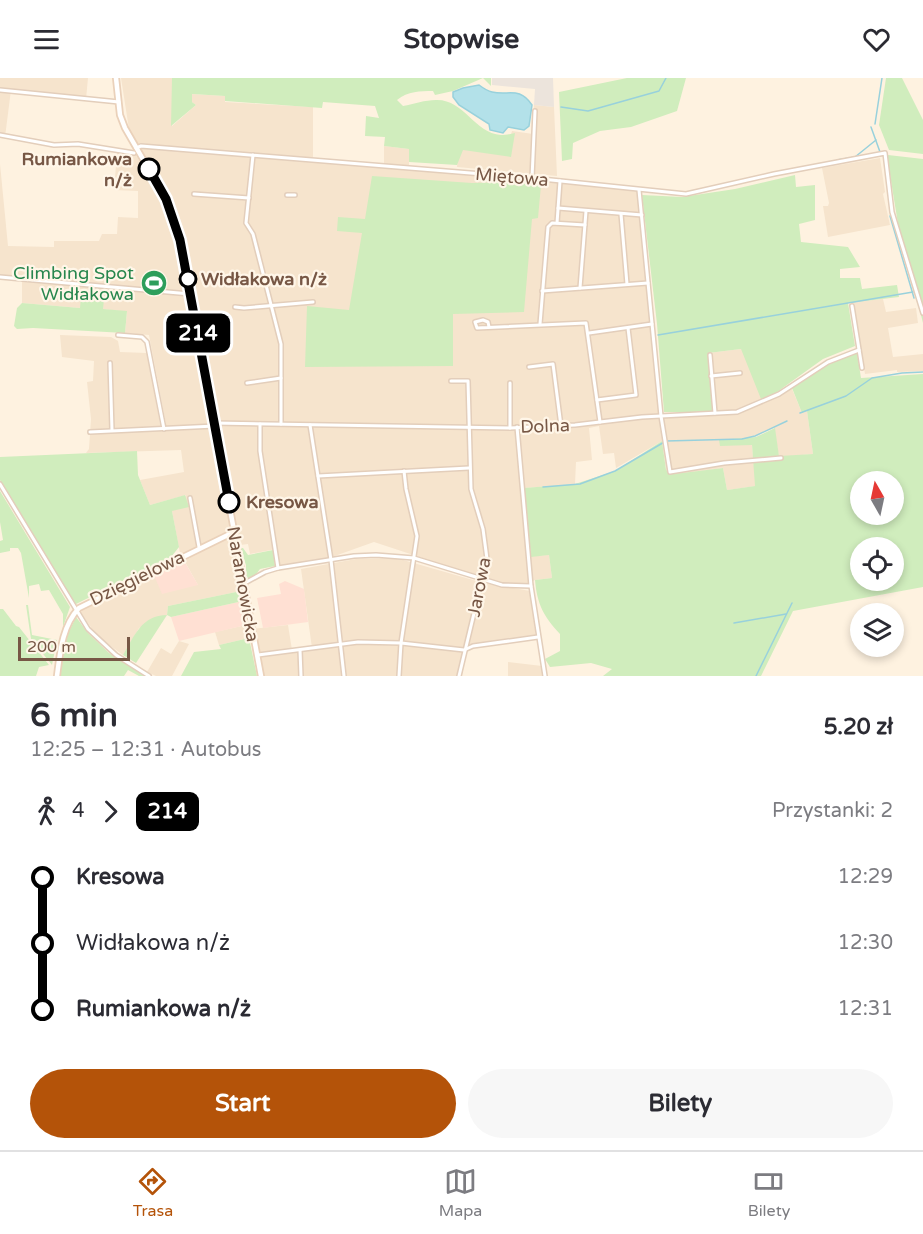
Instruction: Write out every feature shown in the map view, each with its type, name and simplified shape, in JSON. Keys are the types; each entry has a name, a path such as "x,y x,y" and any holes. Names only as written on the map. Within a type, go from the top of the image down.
{"street":[{"name":"Naramowicka","path":"116,78 123,125 168,205 180,240 261,676"},
{"path":"0,90 119,102"},
{"path":"532,178 535,111"},
{"name":"Miętowa","path":"1,135 54,145 78,144 135,150 141,146 532,178 690,194 774,174 885,153 892,212 923,313"},
{"path":"253,155 246,223 253,234 282,351 281,424"},
{"path":"557,223 560,181"},
{"path":"639,190 661,416 670,472 724,463 781,458"},
{"path":"194,194 249,198"},
{"path":"287,195 295,195"},
{"path":"558,208 642,215"},
{"path":"580,288 586,211"},
{"path":"621,214 627,285"},
{"path":"540,324 547,229 550,224 557,223 585,225"},
{"path":"0,278 190,294"},
{"path":"543,291 649,283"},
{"path":"235,307 313,302"},
{"path":"852,306 862,368"},
{"path":"489,327 488,322 483,320 475,322 477,327 489,327 583,322 588,325 600,422"},
{"path":"589,333 652,324"},
{"path":"597,400 636,395 628,328"},
{"path":"118,335 142,337 147,342 164,429"},
{"name":"Dolna","path":"90,432 260,424 510,428 737,412 771,398 828,362 859,350"},
{"path":"710,355 715,414"},
{"path":"110,363 112,430"},
{"path":"530,367 553,364 561,426"},
{"path":"711,376 740,373"},
{"path":"247,383 281,378"},
{"name":"Jarowa","path":"452,381 468,381 472,493 488,559 459,676"},
{"path":"510,383 510,428"},
{"path":"260,424 260,452 278,568"},
{"path":"310,424 332,560 344,676"},
{"path":"517,427 531,586 545,676"},
{"path":"318,476 470,468"},
{"path":"399,676 400,643 414,558 416,530 404,471"},
{"path":"0,484 76,611 92,633 109,649 149,676"},
{"name":"Dzięgielowa","path":"190,498 199,547"},
{"name":"Dzięgielowa","path":"76,611 199,547 234,532"},
{"path":"243,584 278,568 376,555 414,558 502,585 531,586"},
{"path":"57,676 62,640 76,611"},
{"path":"256,655 342,644 400,643 464,650 473,646 538,637"},
{"path":"300,650 301,676"}],"shaded area":[{"path":"0,78 88,78 86,99 11,90 5,137 0,137"},
{"path":"121,78 172,78 172,126 196,105 192,102 191,94 225,96 225,102 313,107 313,160 384,166 384,146 409,149 409,168 637,188 663,413 713,412 708,353 741,349 777,392 790,384 802,413 807,411 813,454 779,457 774,428 751,437 756,486 727,490 723,468 674,475 666,470 662,441 616,468 614,453 603,454 599,426 589,428 592,460 576,462 575,484 525,488 531,556 549,555 552,578 535,580 526,585 501,583 374,542 329,558 282,566 279,564 276,549 250,554 248,544 240,545 181,230 167,193 129,129"},
{"path":"492,78 553,78 554,107 534,105 535,89 492,85"},
{"path":"534,105 554,107 557,176 457,167 458,149 505,155 512,131 533,134"},
{"path":"117,153 135,154 162,196 175,232 242,587 241,591 168,606 167,615 139,628 123,655 97,636 81,613 82,609 153,573 198,585 180,553 172,511 186,495 150,505 140,480 184,472 181,450 86,453 89,449 91,419 87,382 93,381 94,361 62,357 60,335 111,337 118,341 120,352 147,353 160,424 166,424 149,335 125,333 127,312 103,309 103,299 80,308 22,303 22,277 0,275 0,164 8,246 54,247 54,241 99,241 102,234 117,234 118,217 138,218 138,191 114,190"},
{"path":"880,158 885,192 883,194 890,225 828,237 823,206 828,206 829,203 822,168"},
{"path":"883,299 886,312 916,308 918,323 888,328 893,357 923,354 923,371 897,372 897,370 865,374 852,302"},
{"path":"396,558 480,582 530,591 536,637 467,647 462,676 262,676 251,629 288,625 292,650 312,648 301,569 356,559"},
{"path":"183,559 198,585 162,594 153,573"},
{"path":"285,581 304,589 308,622 263,628 257,598 281,594 279,584"},
{"path":"243,601 246,625 179,641 171,617"},
{"path":"246,625 249,638 219,645 215,632"},
{"path":"179,641 189,644 172,676 156,676 147,672 161,648 171,654"},
{"path":"508,662 542,666 544,676 508,676"}],"green space":[{"path":"172,78 483,78 453,91 435,95 433,91 414,92 397,100 403,106 432,100 446,101 462,110 483,129 501,135 515,133 511,157 463,150 457,165 409,162 409,149 384,146 385,137 365,136 366,116 379,118 375,106 323,102 322,108 225,101 225,96 192,94 192,102 196,105 171,126"},
{"path":"483,78 491,78 491,86"},
{"path":"627,78 686,78 677,111 631,127 600,131 573,143 572,159 562,161 559,92"},
{"path":"886,78 902,78 923,120 923,154 889,150 879,125"},
{"path":"888,155 923,159 923,323 898,224"},
{"path":"795,175 796,187 815,185 815,220 799,224 801,242 848,247 860,267 840,269 840,278 860,278 862,289 897,285 899,297 848,303 855,346 823,359 777,392 761,399 741,349 708,353 713,412 664,412 657,324 642,195 682,197 735,189"},
{"path":"372,176 541,185 538,218 532,219 524,312 453,314 453,366 305,367 307,306 349,310 362,233 337,231 338,217 365,219"},
{"path":"81,297 104,299 103,309 127,311 125,333 17,329 14,326 17,308 22,303 80,308"},
{"path":"857,353 861,378 923,374 923,587 904,591 904,537 850,537 850,591 901,591 793,611 761,676 603,676 612,669 591,663 550,667 545,659 560,651 560,634 542,610 535,580 552,578 549,555 531,557 524,488 575,484 615,471 662,441 666,470 674,474 723,468 727,490 755,486 752,445 720,446 719,440 756,437 775,428 779,456 813,454 807,411 802,413 792,388 839,359"},
{"path":"137,451 138,475 150,505 185,495 189,507 172,511 179,547 171,557 74,605 0,480 0,457"},
{"path":"0,491 70,607 63,627 63,614 49,590 41,591 39,584 29,586 29,598 21,553 18,548 10,548 10,551 0,553 0,541 3,540 0,522"},
{"path":"240,548 243,548 248,555 273,550 275,566 260,569 254,577 246,579 246,565"},
{"path":"241,591 243,601 171,617 167,615 168,606"},
{"path":"26,605 28,605 32,635 57,640 52,665 31,639"},
{"path":"0,609 3,609 19,627 49,665 39,667 36,676 0,676"},
{"path":"167,615 136,663 123,655 145,622 151,618"},
{"path":"76,617 88,633 109,653 145,676 139,676 128,670 124,676 59,676 63,644"},
{"path":"249,638 257,676 181,676 194,652 221,649 219,645"}],"water":[{"path":"479,85 490,92 514,93 527,99 532,105 529,126 524,130 508,127 503,133 490,130 489,124 459,105 453,97 453,92"}],"waterway":[{"path":"561,107 588,111 659,91 666,78"},
{"path":"875,124 882,78"},
{"path":"871,127 880,152"},
{"path":"837,160 855,157 876,140"},
{"path":"890,216 914,298"},
{"path":"658,335 913,292"},
{"path":"800,413 846,396 872,378 923,372"},
{"path":"543,487 580,484 615,471 666,441 742,439 755,436 787,421"},
{"path":"756,676 792,603"},
{"path":"734,623 786,614"}],"bus line":[{"name":"214","path":"149,169 166,199 180,240 229,502"}],"place":[{"name":"Rumiankowa n/ż","path":"149,169"},
{"name":"Widłakowa n/ż","path":"188,279"},
{"name":"Climbing Spot Widłakowa","path":"154,283"},
{"name":"Kresowa","path":"229,502"}]}
